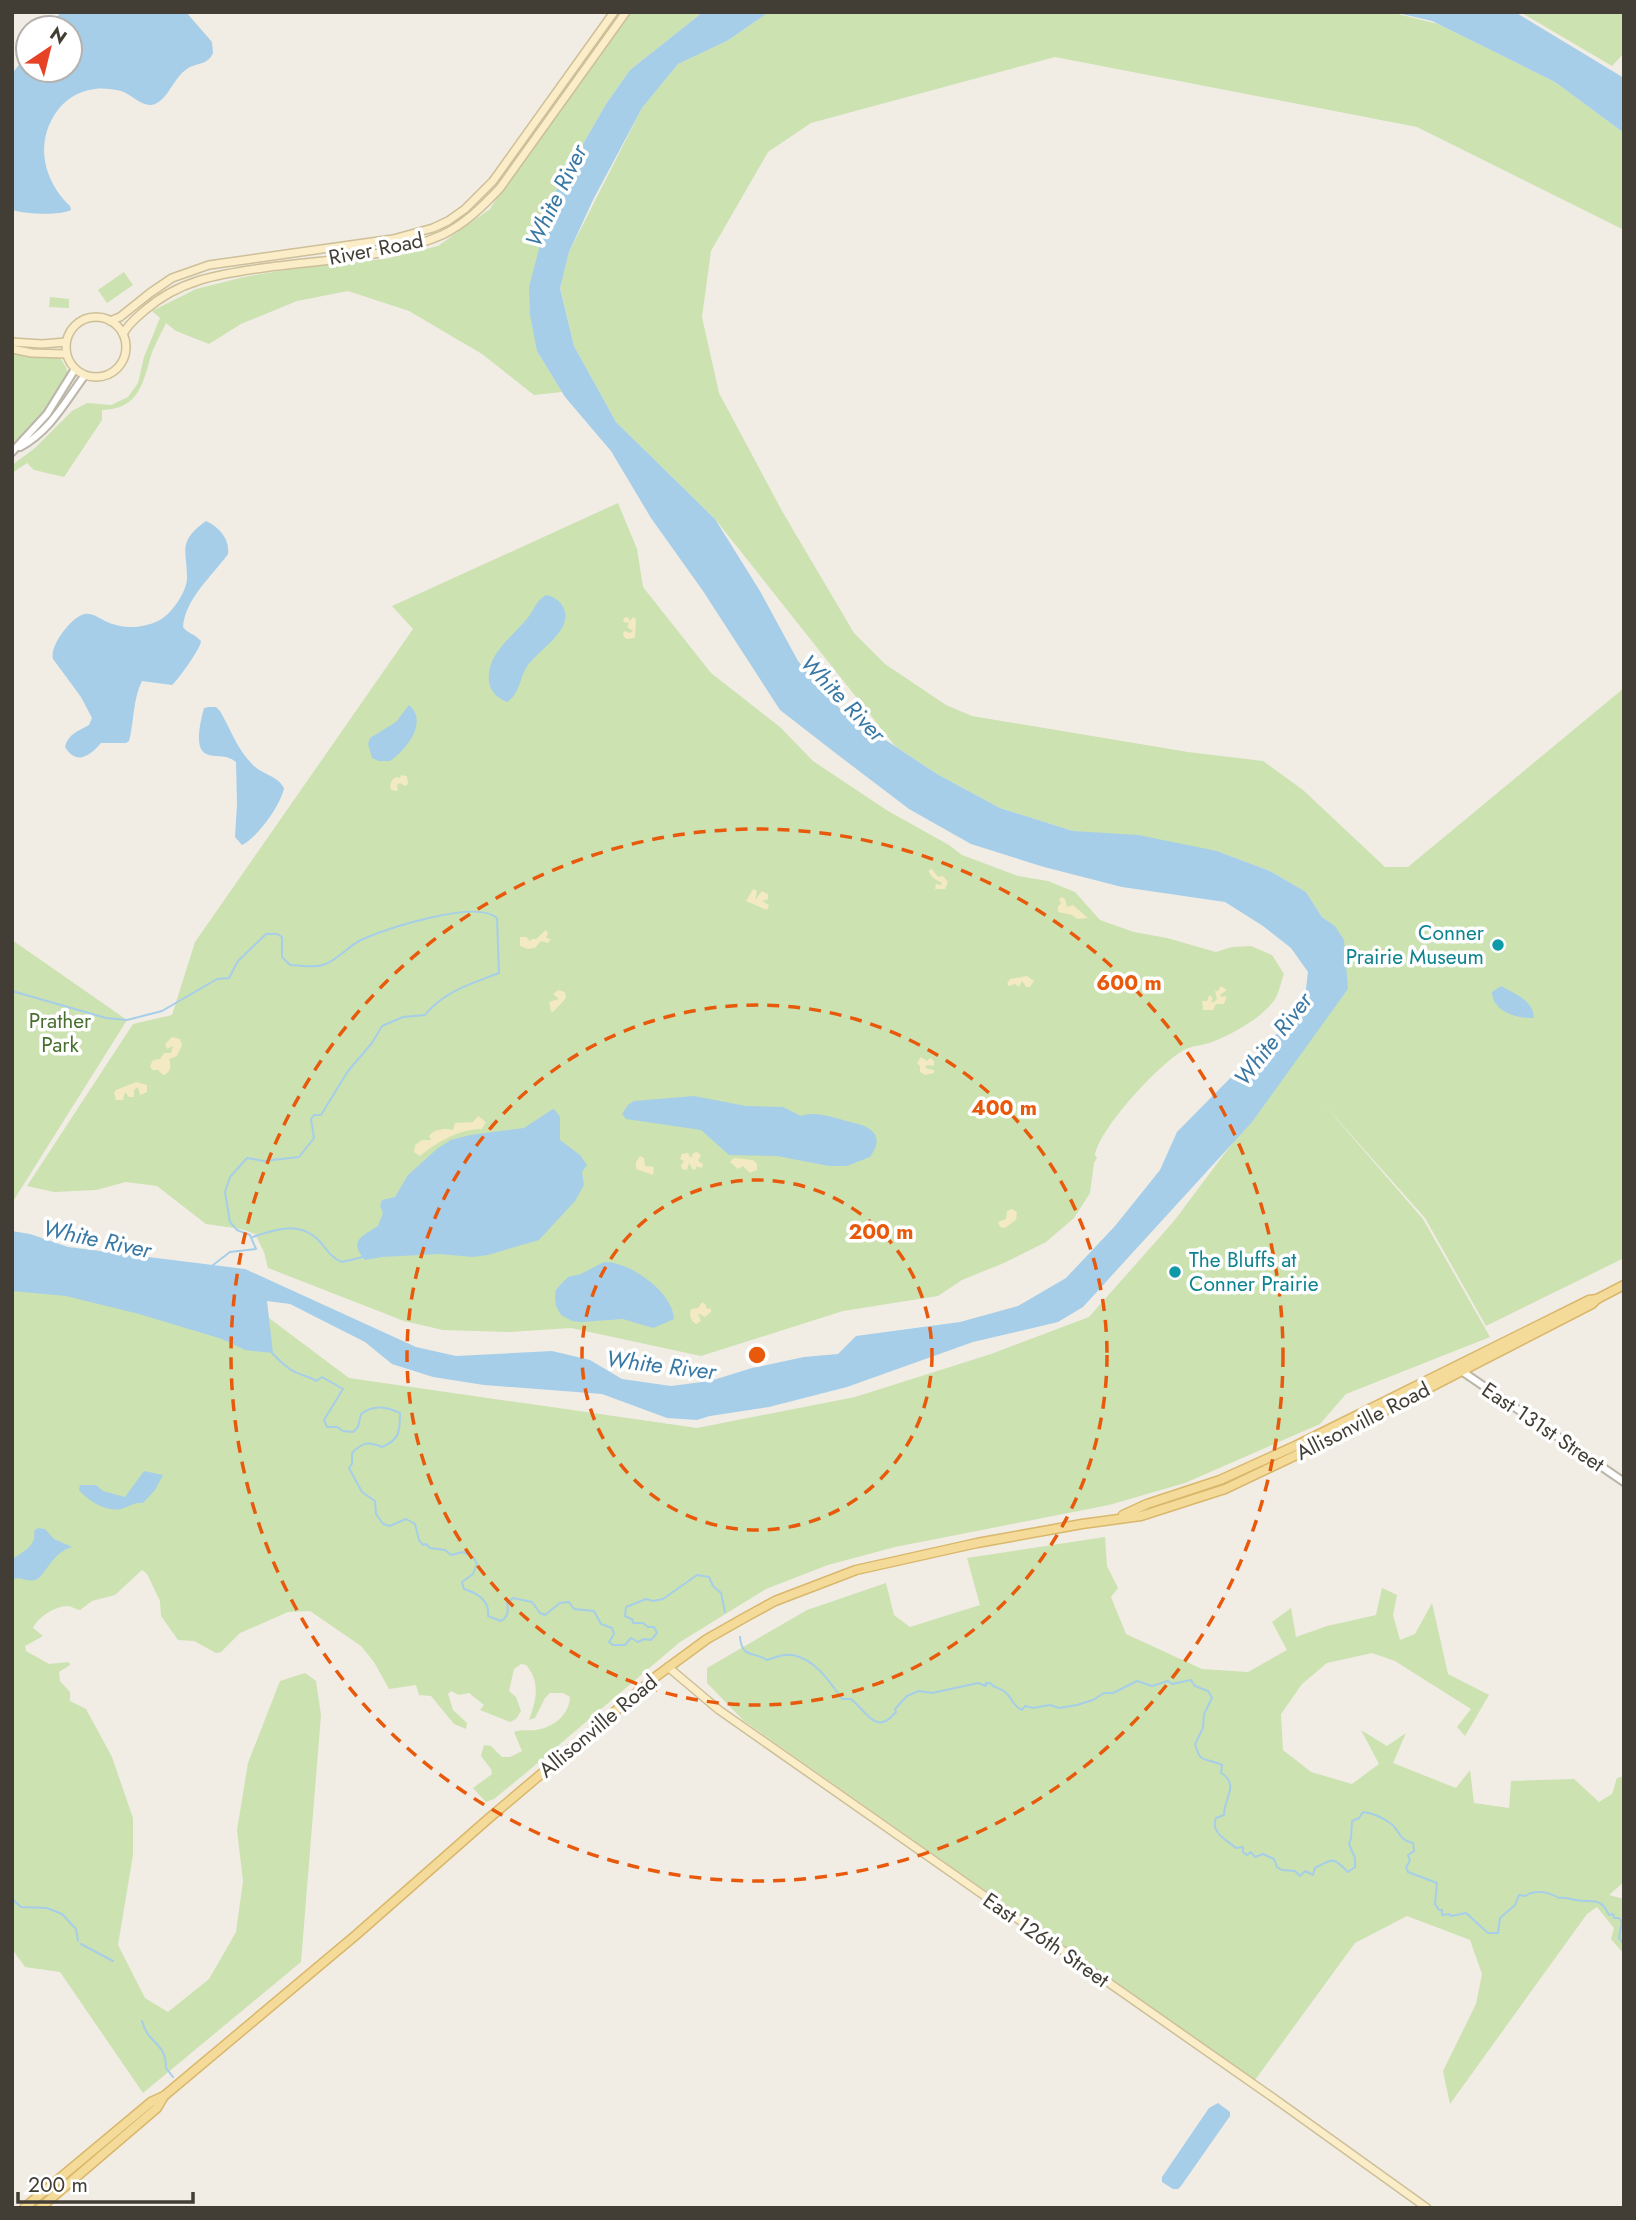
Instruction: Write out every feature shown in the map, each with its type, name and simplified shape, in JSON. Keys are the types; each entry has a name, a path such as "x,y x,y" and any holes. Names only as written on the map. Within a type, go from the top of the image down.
{"main road":[{"name":"River Road","path":"110,321 120,317 162,285 195,270 224,262 408,237 448,221 471,204 493,181 614,12"},
{"name":"River Road","path":"123,334 131,322 166,294 207,277 402,248 444,234 459,225 485,205 500,188 626,12"},
{"path":"100,317 110,321 123,334 126,351 119,366 104,376 85,375 75,369 66,354 66,342 74,326 83,320 100,317"},
{"path":"12,342 66,342"},
{"path":"12,349 32,353 66,354"},
{"name":"Allisonville Road","path":"1118,1518 1147,1504 1220,1480 1295,1446 1624,1285"},
{"name":"Allisonville Road","path":"24,2208 151,2102 164,2096 196,2070 668,1668 707,1639 775,1601 835,1577 893,1560 1141,1516 1225,1489 1463,1372 1592,1304 1597,1298"},
{"name":"East 126th Street","path":"668,1668 719,1710 1427,2208"},
{"name":"Allisonville Road","path":"40,2208 157,2108 164,2096"}],"street":[{"path":"13,451 43,419 75,369"},
{"path":"13,451 35,437 54,419 85,375"},
{"name":"East 131st Street","path":"1463,1372 1624,1482"}],"green space":[{"path":"629,12 703,12 630,70 606,104 553,196 537,351 562,392 534,395 482,354 409,311 348,291 297,301 241,324 209,344 176,331 166,323 136,395 123,406 102,410 102,420 64,477 34,470 27,463 12,473 12,465 35,448 72,411 87,403 111,405 128,397 138,383 144,357 160,318 152,311 196,289 244,277 317,265 385,259 438,246 490,209 529,147"},
{"path":"769,12 1390,12 1438,24 1555,82 1624,133 1624,230 1417,127 1055,57 811,123 768,152 711,251 702,317 719,393 782,511 854,633 885,664 946,705 972,716 1188,752 1263,761 1303,790 1385,867 1408,867 1624,688 1624,1258 1486,1326 1425,1218 1321,1101 1423,1219 1490,1337 1346,1394 1320,1424 1185,1483 1109,1505 895,1547 828,1565 766,1589 680,1642 527,1772 494,1799 486,1802 473,1788 492,1774 481,1756 484,1745 491,1746 502,1757 510,1757 522,1751 514,1732 549,1726 564,1715 569,1703 570,1697 563,1693 550,1693 535,1718 529,1720 535,1699 535,1685 526,1665 521,1664 514,1669 509,1691 516,1697 521,1711 516,1719 510,1722 480,1710 484,1705 469,1693 459,1695 451,1691 448,1694 453,1710 467,1723 466,1729 454,1724 431,1696 419,1695 416,1685 389,1689 374,1662 361,1646 310,1611 288,1612 240,1633 221,1652 216,1653 194,1641 178,1640 161,1616 160,1601 147,1574 142,1570 115,1595 92,1601 80,1610 68,1606 48,1613 33,1628 43,1636 25,1646 26,1651 49,1664 69,1662 70,1665 59,1672 60,1681 70,1692 70,1701 86,1709 112,1757 133,1818 133,1855 118,1945 145,1998 168,2012 209,1979 236,1932 243,1881 237,1830 248,1763 280,1681 305,1673 316,1681 321,1715 301,1962 143,2093 60,1972 25,1967 12,1949 12,1281 261,1312 349,1378 697,1428 855,1397 991,1354 1089,1317 1174,1221 1348,989 1335,926 1322,917 1306,892 1270,871 1217,851 1073,831 1000,808 937,774 895,746 715,519 616,422 574,346 560,287 569,252 642,108 678,64 727,41"},
{"path":"1520,12 1624,12 1624,53 1612,66"},
{"path":"124,272 133,285 107,303 98,290"},
{"path":"50,297 69,299 69,308 49,307"},
{"path":"12,352 60,358 68,375 38,420 12,446"},
{"path":"618,503 637,549 643,587 711,673 780,727 813,761 888,811 962,855 1018,876 1048,881 1075,892 1100,920 1134,932 1216,952 1232,947 1251,946 1272,955 1284,974 1279,991 1270,1006 1232,1033 1213,1042 1186,1049 1147,1081 1119,1113 1099,1143 1090,1193 1074,1218 1046,1242 962,1280 938,1296 843,1311 701,1356 571,1328 509,1332 443,1330 404,1321 268,1268 255,1234 206,1224 157,1186 126,1182 96,1190 54,1192 27,1186 133,1024 172,1015 195,942 413,629 392,606"},
{"name":"Prather Park","path":"12,940 127,1020 12,1203"},
{"path":"1105,1537 1107,1566 1118,1588 1111,1597 1126,1634 1202,1669 1248,1672 1287,1650 1272,1622 1291,1608 1296,1637 1327,1626 1376,1615 1382,1588 1397,1595 1393,1615 1400,1640 1415,1634 1432,1603 1448,1674 1489,1695 1465,1736 1457,1727 1471,1709 1395,1661 1372,1653 1327,1663 1302,1684 1281,1714 1283,1750 1311,1772 1352,1784 1379,1764 1361,1730 1387,1746 1406,1733 1393,1763 1456,1788 1470,1770 1474,1803 1509,1808 1511,1781 1574,1779 1599,1802 1612,1794 1617,1778 1624,1776 1624,1882 1609,1895 1624,1899 1624,1954 1611,1939 1614,1928 1597,1907 1587,1914 1450,2104 1443,2071 1476,2004 1482,1974 1470,1940 1407,1916 1355,1943 1255,2080 744,1721 707,1683 707,1668 807,1610 886,1583 894,1615 910,1627 980,1605 967,1558"}],"sand":[{"path":"628,617 630,621 633,617 636,619 635,638 626,639 623,635 624,631 633,631 627,627 629,623 623,622 624,618"},
{"path":"401,775 407,776 408,784 405,786 400,783 397,785 398,791 391,790 392,780 400,778"},
{"path":"932,869 938,877 943,876 948,882 945,889 935,889 936,884 942,883 930,875 929,870"},
{"path":"753,889 757,891 755,900 762,891 768,894 768,899 762,901 769,905 767,910 746,901"},
{"path":"1062,897 1067,907 1073,905 1088,918 1077,919 1058,912 1058,906 1061,904 1059,899"},
{"path":"546,930 546,938 551,939 548,943 541,941 535,948 528,949 520,946 520,937 526,937 530,941"},
{"path":"1027,976 1034,981 1030,987 1026,987 1022,981 1019,987 1007,984 1010,979"},
{"path":"1221,986 1227,990 1220,995 1227,996 1224,1004 1216,1004 1213,1010 1203,1010 1202,1001 1207,1001 1209,995 1213,998 1211,1002 1214,1002 1217,999 1215,991"},
{"path":"558,990 565,992 566,998 551,1012 549,1002 559,999 553,994"},
{"path":"172,1037 180,1039 182,1045 177,1056 169,1059 170,1069 163,1075 158,1070 152,1070 150,1066 153,1060 160,1059 164,1053 171,1053 173,1046 167,1049 165,1044"},
{"path":"921,1057 934,1061 934,1066 927,1065 925,1068 934,1070 934,1073 925,1075 920,1072 917,1063"},
{"path":"136,1082 147,1085 147,1092 140,1095 138,1087 134,1090 134,1097 129,1097 125,1092 123,1100 116,1100 116,1090"},
{"path":"478,1116 486,1122 482,1129 449,1137 420,1156 414,1152 415,1145 422,1140 431,1140 429,1136 434,1132 453,1130 455,1123 473,1122"},
{"path":"688,1153 691,1158 693,1153 701,1155 698,1161 703,1164 702,1168 696,1166 693,1170 689,1163 687,1170 682,1169 682,1154"},
{"path":"640,1156 644,1158 645,1166 654,1167 653,1175 636,1169"},
{"path":"734,1158 753,1160 757,1164 757,1170 750,1173 743,1166 738,1169 730,1162"},
{"path":"1012,1209 1017,1212 1016,1220 1005,1228 1000,1227 998,1222 1006,1219 1007,1211"},
{"path":"702,1302 711,1312 705,1317 698,1313 701,1321 696,1324 691,1319 690,1311 698,1308"}],"water":[{"path":"186,12 212,42 213,53 208,60 182,73 164,97 155,104 146,105 121,91 105,89 83,92 67,100 49,126 44,150 49,174 71,210 58,213 25,213 12,210 12,74 14,71 14,84 84,84 84,14 60,14"},
{"name":"White River","path":"703,12 769,12 727,41 678,64 642,108 593,200 569,252 560,288 574,346 616,422 715,519 760,591 798,661 842,711 937,774 1000,808 1073,831 1138,835 1217,851 1270,871 1306,892 1322,917 1335,926 1344,940 1348,989 1252,1122 1083,1307 1058,1322 973,1342 847,1387 769,1407 697,1420 667,1418 602,1394 484,1385 433,1377 392,1364 365,1342 290,1304 267,1301 273,1353 245,1350 222,1339 66,1296 12,1291 12,1231 68,1247 245,1269 416,1347 456,1356 552,1351 590,1360 622,1379 671,1386 710,1381 752,1368 804,1357 838,1354 856,1336 960,1322 1018,1306 1066,1278 1115,1226 1160,1170 1177,1132 1257,1051 1286,1026 1304,1005 1308,972 1291,948 1225,902 1122,887 1044,867 971,844 909,809 780,710 703,591 651,518 611,451 565,397 537,351 530,315 529,287 553,196 606,104 630,70"},
{"path":"1393,12 1515,12 1624,78 1624,133 1555,82 1432,21"},
{"path":"206,521 223,534 228,554 200,588 185,617 183,627 201,641 197,650 172,685 142,681 129,741 101,743 83,757 74,756 65,747 66,743 74,733 89,725 92,718 81,697 53,659 54,647 74,620 85,614 131,627 145,626 168,614 186,584 187,541"},
{"path":"546,595 556,599 563,607 565,622 555,638 528,665 515,694 507,702 497,697 491,689 491,664 500,648"},
{"path":"409,705 417,719 408,743 390,761 372,758 368,744 370,738 396,722"},
{"path":"216,707 220,711 248,759 257,768 278,780 284,788 267,820 254,836 242,845 235,837 236,762 204,753 199,742 204,708"},
{"path":"1501,986 1527,1002 1534,1018 1520,1017 1501,1009 1493,999 1492,992"},
{"path":"694,1096 746,1106 783,1107 801,1116 829,1116 867,1128 876,1136 877,1141 870,1157 847,1166 829,1166 777,1156 729,1155 701,1130 626,1119 622,1114 634,1101"},
{"path":"553,1109 560,1117 560,1140 580,1155 587,1165 582,1172 584,1185 575,1201 539,1240 473,1257 439,1254 365,1260 357,1244 362,1236 378,1226 383,1213 380,1206 382,1200 395,1197 408,1175 438,1148 451,1140 470,1135 524,1128"},
{"path":"604,1262 625,1267 648,1280 666,1299 674,1319 653,1328 623,1319 581,1322 561,1315 556,1306 556,1290 568,1277 581,1274"},
{"path":"144,1471 163,1475 155,1490 143,1503 109,1509 92,1502 79,1490 80,1485 96,1485 103,1491 125,1497"},
{"path":"38,1528 45,1529 54,1539 72,1547 59,1554 39,1578 12,1579 12,1560 31,1545 34,1531"},
{"path":"1218,2103 1230,2112 1230,2116 1181,2186 1173,2189 1162,2182 1162,2177 1209,2108"}],"waterway":[{"path":"12,991 106,1018 127,1020 162,1011 217,979 229,978 238,961 266,934 282,937 282,957 290,965 315,966 328,963 363,939 432,917 471,912 486,913 497,918 499,973 449,994 425,1015 403,1017 382,1026 372,1043 348,1071 321,1115 314,1115 311,1119 314,1138 299,1157 264,1161 247,1158 230,1177 225,1192 230,1222 237,1230 250,1235 256,1249 230,1252 213,1265"},
{"path":"253,1237 280,1229 297,1229 314,1236 342,1262 363,1257"},
{"path":"272,1353 295,1372 316,1381 322,1377 343,1389 324,1420 327,1427 353,1432 358,1427 361,1414 371,1409 385,1408 400,1413 396,1438 382,1447 369,1443 359,1447 352,1453 352,1464 349,1468 362,1492 375,1501 376,1514 383,1524 390,1526 406,1519 415,1524 423,1545 445,1550 451,1555 463,1552 473,1557 477,1564 473,1574 462,1582 464,1589 478,1595 485,1602 488,1616 501,1621 507,1614 507,1603 513,1598 532,1602 540,1613 545,1615 560,1603 569,1602 574,1609 594,1611 601,1624 612,1628 614,1634 609,1642 613,1645 625,1645 631,1638 638,1642 651,1640 657,1633 654,1627 633,1623 633,1620 625,1616 626,1607 646,1599 663,1599 697,1575 709,1577 713,1586 721,1593 725,1612"},
{"path":"740,1637 746,1652 767,1660 793,1655 809,1662 822,1672 842,1699 851,1699 867,1716 877,1722 889,1719 907,1696 919,1691 932,1693 978,1683 986,1686 986,1683 990,1683 1003,1690 1022,1710 1025,1706 1033,1708 1050,1705 1059,1708 1077,1705 1104,1693 1113,1693 1137,1681 1152,1686 1168,1681 1172,1684 1191,1680 1195,1686 1208,1691 1212,1698 1195,1744 1197,1751 1202,1758 1222,1765 1221,1773 1227,1777 1230,1787 1224,1815 1216,1818 1215,1828 1220,1836 1236,1848 1243,1847 1243,1852 1247,1855 1251,1852 1255,1857 1263,1854 1274,1859 1277,1867 1282,1870 1295,1871 1300,1876 1305,1871 1313,1875 1315,1868 1333,1861 1348,1872 1355,1867 1355,1858 1349,1844 1352,1821 1359,1818 1363,1812 1387,1821 1401,1837 1413,1843 1414,1851 1408,1855 1408,1872 1437,1883 1435,1904 1442,1910 1442,1915 1466,1913 1488,1933 1498,1933 1500,1918 1515,1905 1519,1895 1542,1892 1559,1898 1596,1901 1609,1915 1613,1914 1614,1918 1619,1918 1622,1922 1619,1938 1624,1945"},
{"path":"12,1899 21,1907 47,1908 62,1914 76,1929 78,1941"},
{"path":"81,1944 113,1961"},
{"path":"142,2021 148,2035 163,2053 166,2068 173,2077"}],"place":[{"name":"Conner Prairie Museum","path":"1498,945"},
{"name":"The Bluffs at Conner Prairie","path":"1175,1272"}]}
